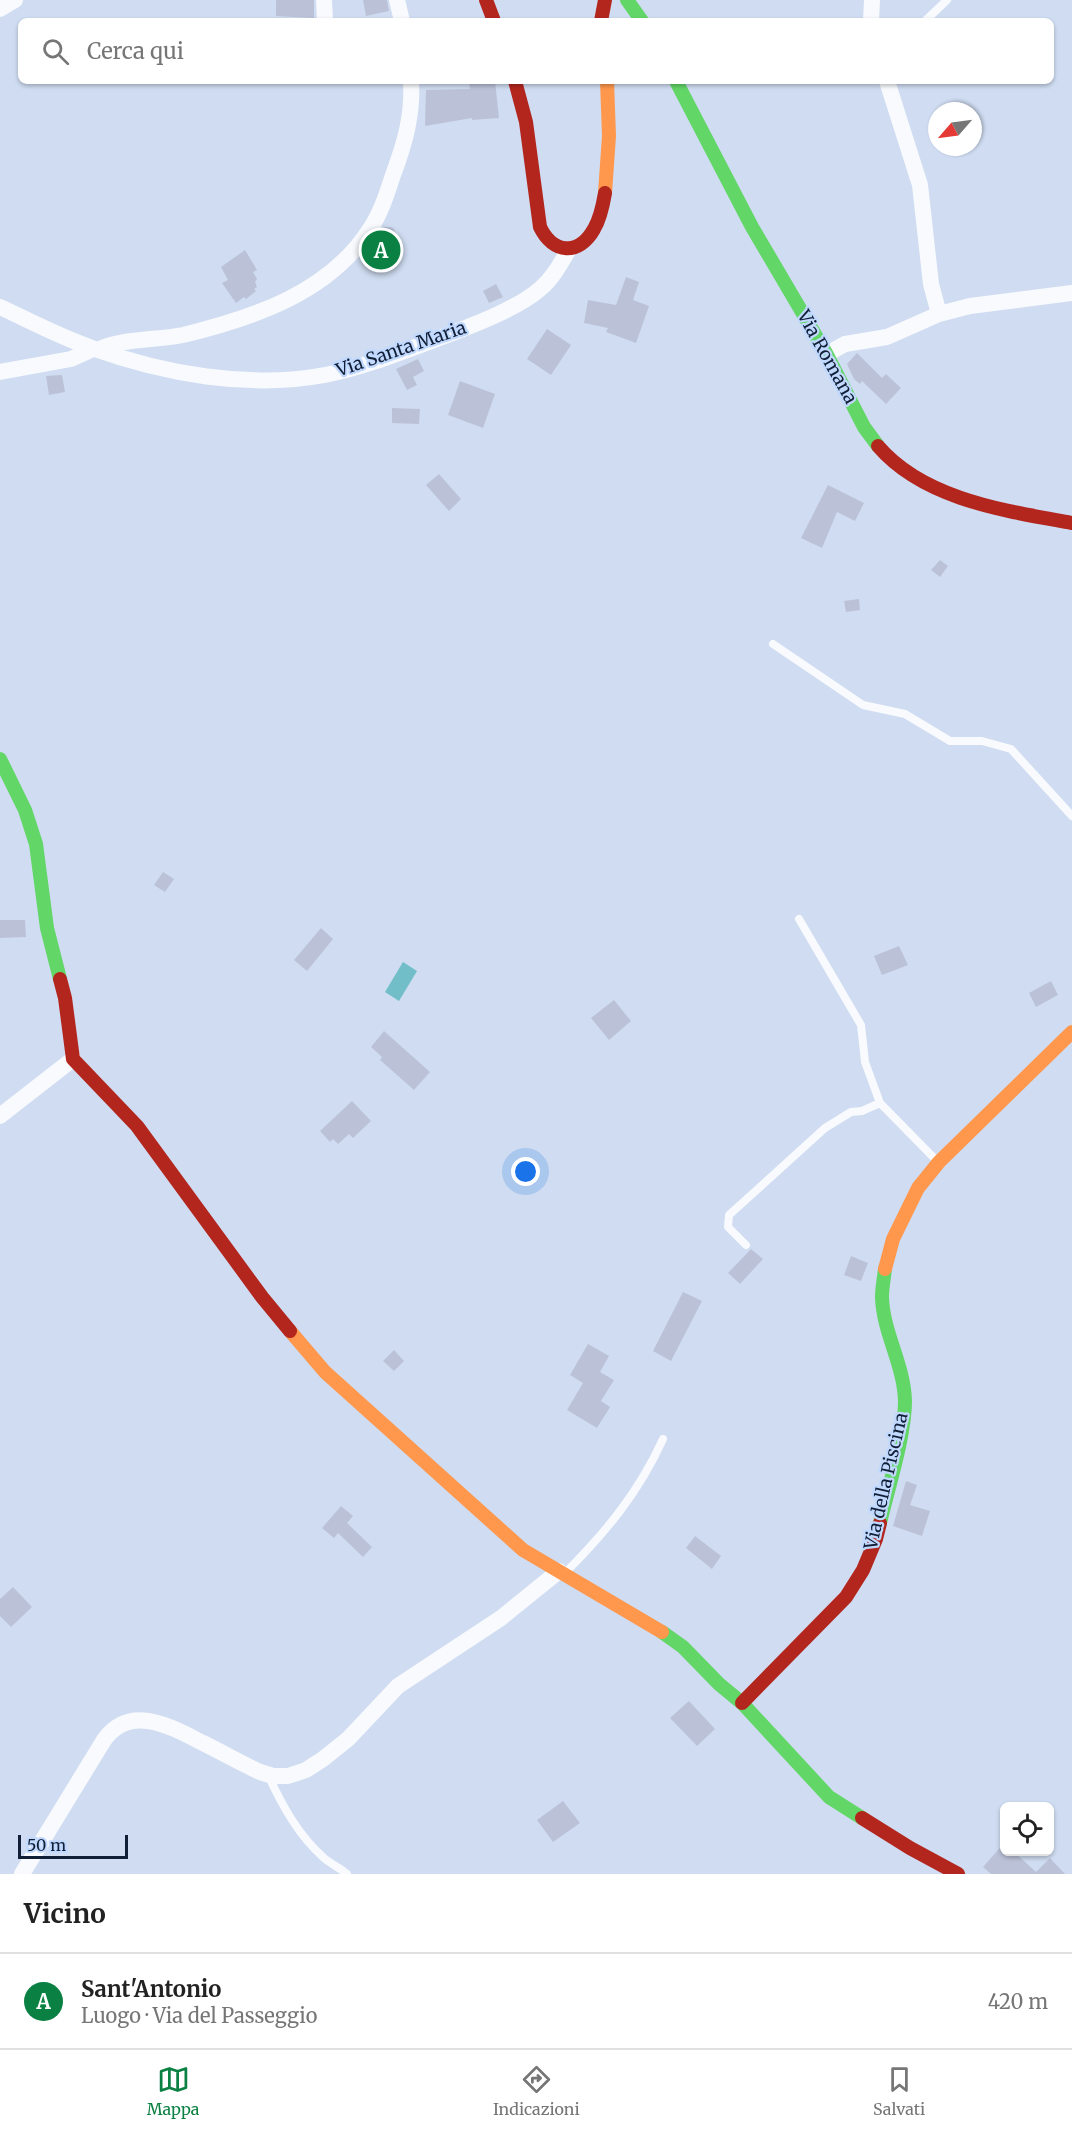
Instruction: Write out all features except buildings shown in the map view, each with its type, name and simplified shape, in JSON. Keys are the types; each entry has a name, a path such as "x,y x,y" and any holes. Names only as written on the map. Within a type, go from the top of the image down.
{"street":[{"path":"0,9 15,0"},
{"path":"324,0 325,18"},
{"path":"397,0 401,18"},
{"path":"486,0 493,18"},
{"path":"602,18 605,0"},
{"path":"871,18 872,0"},
{"path":"629,1 640,18"},
{"path":"0,372 72,359 116,343 182,335 251,315 300,294 329,274 358,245 380,211 408,132 411,84"},
{"path":"516,84 526,122 542,233 552,245 569,249 588,238 601,214 608,146 607,84"},
{"name":"Via Romana","path":"678,84 763,247 827,354 868,433 890,459 924,482 959,496 1072,523"},
{"path":"888,84 920,184 931,284 939,314"},
{"name":"Via Santa Maria","path":"0,307 96,349 164,368 238,380 263,381 306,377 345,370 448,335 520,303 549,280 569,249"},
{"path":"827,354 845,344 887,337 939,314 970,306 1072,293"},
{"path":"0,759 25,810 34,837 49,936 66,1004 73,1059 137,1126 238,1266 319,1366 504,1534 534,1558 562,1572 668,1635 688,1651 719,1684 742,1703 819,1788 834,1801 910,1848 958,1874"},
{"name":"Via della Piscina","path":"742,1703 846,1597 863,1570 876,1539 899,1443 905,1402 902,1371 887,1324 882,1297 885,1270 893,1239 918,1188 939,1162 1072,1032"},
{"path":"0,1116 73,1059"},
{"path":"22,1874 104,1740 112,1730 122,1724 141,1720 169,1726 267,1775 294,1774 323,1759 348,1739 398,1686 501,1618 562,1572"}],"lane":[{"path":"928,18 947,0"},
{"path":"773,644 863,705 905,714 950,741 982,741 1011,749 1072,816"},
{"path":"800,919 861,1025 865,1062 880,1103 939,1162"},
{"path":"746,1245 728,1227 729,1215 825,1128 850,1112 862,1111 880,1103"},
{"path":"562,1572 611,1524 649,1469 663,1439"},
{"path":"267,1775 288,1814 307,1840 330,1863 347,1874"}],"shaded area":[{"path":"403,962 417,971 399,1001 385,992"}],"traffic: fast":[{"path":"627,0 640,18"},
{"path":"678,84 752,227 826,353 864,427 878,446"},
{"path":"0,759 25,810 36,844 47,928 60,979"},
{"path":"880,1523 899,1446 905,1401 901,1374 883,1310 885,1269"},
{"path":"662,1632 683,1647 719,1684 742,1703 829,1797 862,1818"}],"traffic: slow":[{"path":"605,193 609,136 607,84"},
{"path":"885,1269 893,1239 918,1188 939,1162 1072,1032"},
{"path":"290,1331 325,1372 523,1550 662,1632"}],"traffic: jam":[{"path":"486,0 493,18"},
{"path":"602,18 605,0"},
{"path":"516,84 526,122 540,227 545,236 559,247 574,247 581,244 596,225 605,193"},
{"path":"878,446 897,464 942,491 994,508 1072,523"},
{"path":"60,979 65,998 73,1059 137,1126 262,1297 290,1331"},
{"path":"742,1703 846,1597 863,1570 880,1523"},
{"path":"862,1818 958,1874"}],"place":[{"name":"Sant'Antonio","path":"381,250"}]}
